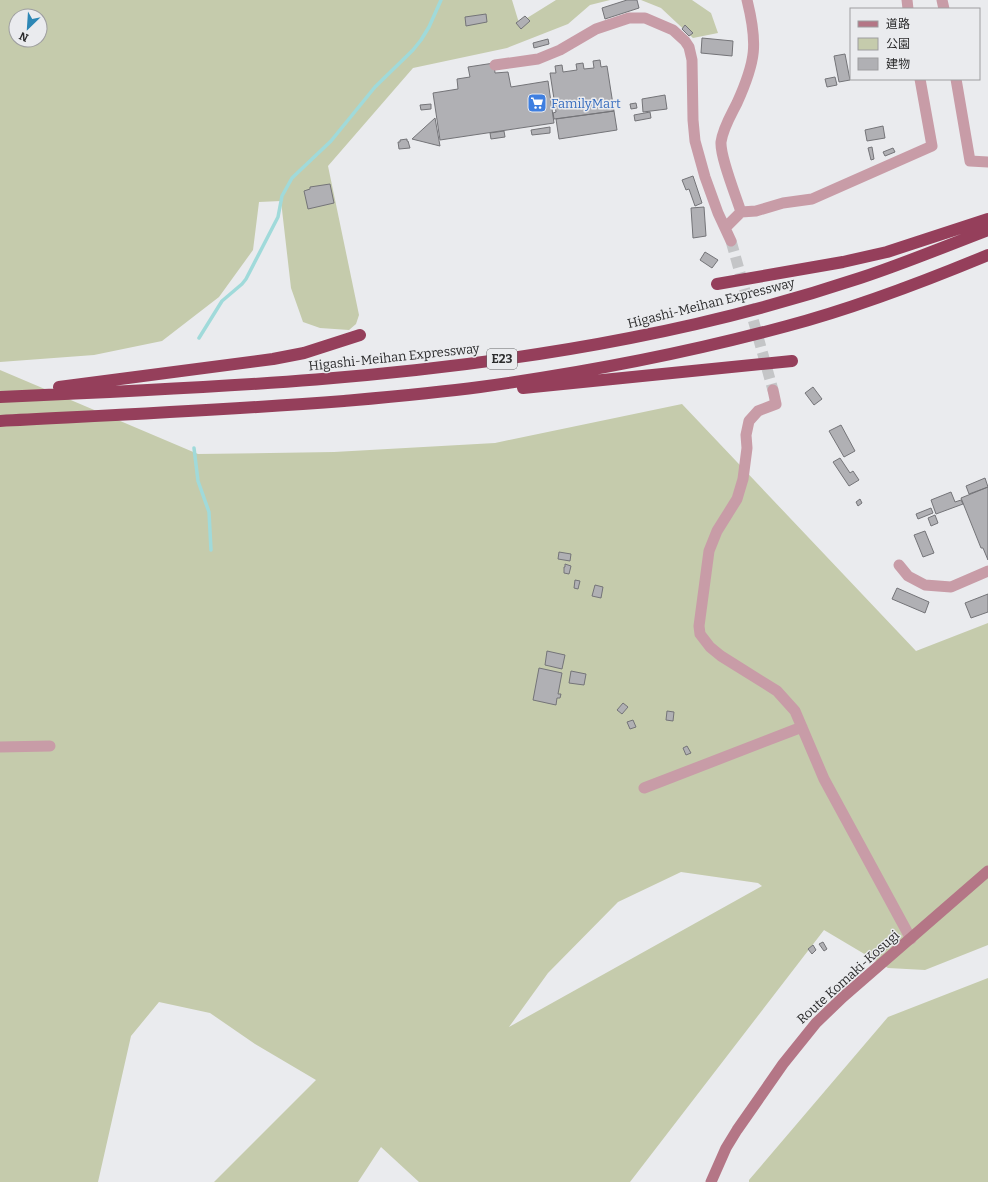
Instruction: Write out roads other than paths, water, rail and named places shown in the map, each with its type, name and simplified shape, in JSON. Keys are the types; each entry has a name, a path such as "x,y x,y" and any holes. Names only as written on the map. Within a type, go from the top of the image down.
{"highway":[{"path":"717,284 858,259 988,220"},
{"name":"Higashi-Meihan Expressway","path":"0,396 171,389 302,380 422,369 553,352 703,322 779,302 860,278 988,230"},
{"name":"E23","path":"0,421 174,413 393,396 478,387 553,376 623,364 709,346 790,325 942,274 988,255"},
{"path":"0,396 273,359 304,353 360,335"},
{"path":"393,396 445,395 792,361"}],"main road":[{"name":"Route Komaki-Kosugi","path":"711,1182 726,1148 737,1130 782,1064 806,1035 843,997 988,871"}],"street":[{"path":"741,212 724,160 721,145 724,130 747,81 753,59 754,30 748,0"},
{"path":"495,66 538,59 560,50 596,29 629,18 645,18 673,30 689,47 692,60 695,142 718,213 732,241"},
{"path":"726,227 741,212 756,211 783,203 812,199 932,146 920,80"},
{"path":"956,80 970,161 988,162"},
{"path":"773,390 776,404 758,411 749,420 746,435 747,448 743,479 737,499 717,532 709,551 699,626 700,634 705,641 721,656 777,691 795,711 824,780 911,938"},
{"path":"899,565 908,576 925,585 951,587 988,571"},
{"path":"644,788 802,727"},
{"path":"0,747 50,746"}],"waterway":[{"path":"199,338 222,301 246,279 278,217 282,196 292,178 331,141 375,87 413,50 429,27 441,0"},
{"path":"194,448 198,481 209,512 211,550"}],"tunnel":[{"path":"731,241 773,390"}],"place":[{"name":"FamilyMart","path":"537,103"}]}
